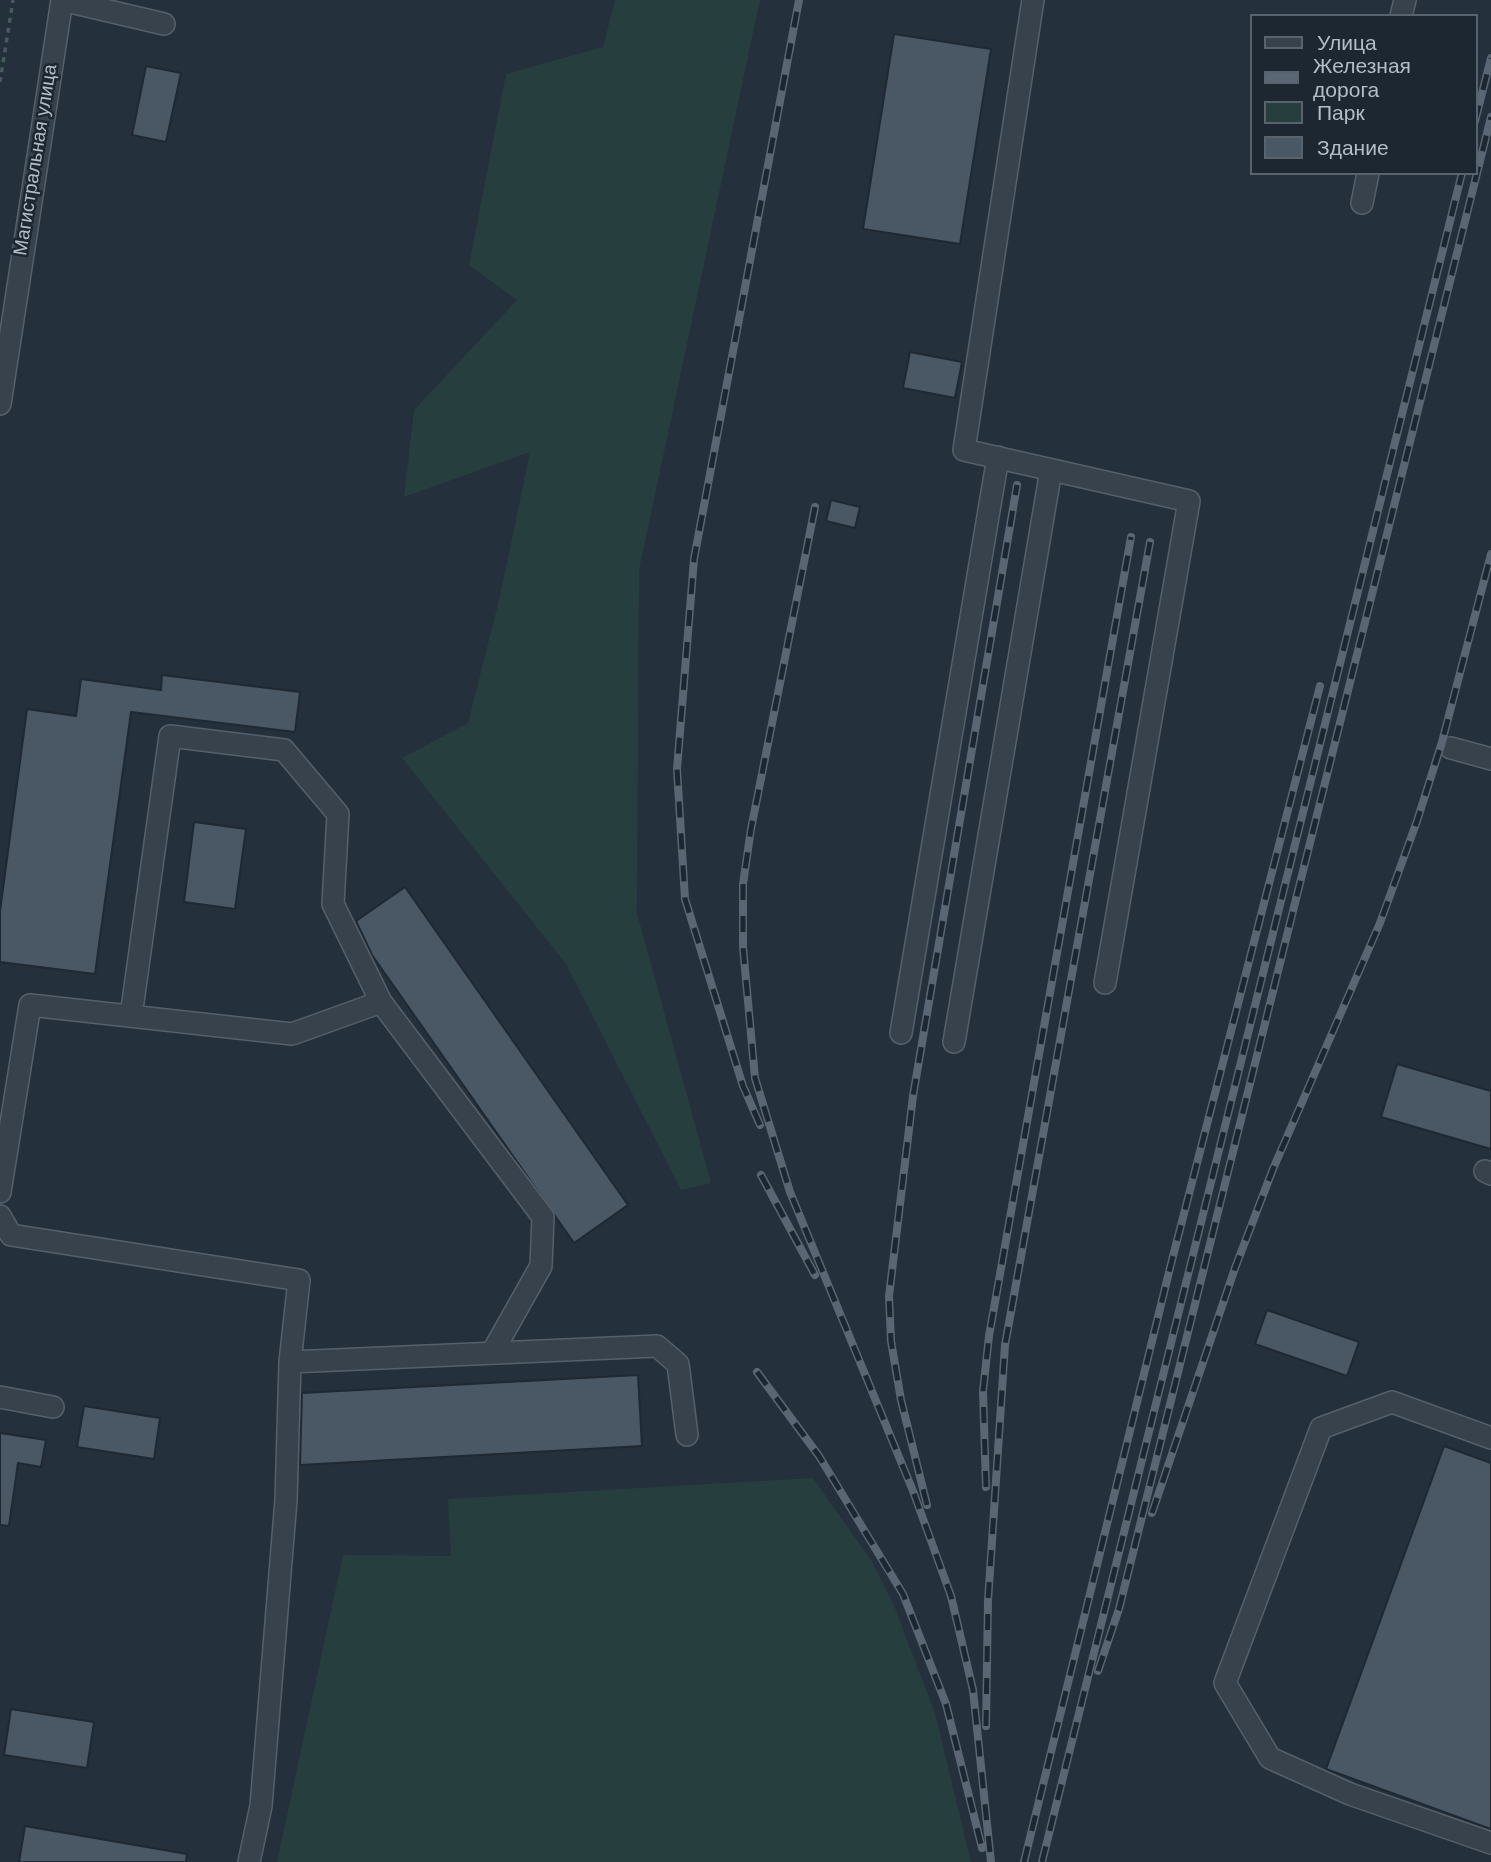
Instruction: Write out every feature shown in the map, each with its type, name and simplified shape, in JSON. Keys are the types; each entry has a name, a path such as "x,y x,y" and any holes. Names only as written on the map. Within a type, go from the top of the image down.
{"street":[{"path":"62,0 164,24"},
{"name":"Магистральная улица","path":"0,404 10,258 62,0"},
{"path":"1033,0 964,450 1189,501 1105,984"},
{"path":"1362,203 1368,175"},
{"path":"901,1033 998,457"},
{"path":"954,1042 1051,470"},
{"path":"131,1016 170,736 284,750 338,814 333,904 381,1002 542,1216 541,1266 492,1353"},
{"path":"1451,748 1491,759"},
{"path":"0,1192 5,1120 30,1005 292,1034 381,1002"},
{"path":"0,1216 11,1235 299,1280 290,1362 286,1500 261,1805 249,1862"},
{"path":"290,1362 657,1346 678,1364 687,1435"},
{"path":"0,1397 53,1407"},
{"path":"1491,1438 1392,1402 1321,1427 1225,1683 1270,1758 1350,1794 1491,1843"}],"path":[{"path":"0,82 13,0"}],"green space":[{"path":"615,0 760,0 639,570 637,913 711,1183 681,1190 566,964 402,758 468,723 500,596 530,452 404,497 414,410 517,300 469,265 506,74 603,47"},
{"path":"813,1478 871,1560 893,1603 935,1713 971,1862 277,1862 343,1555 451,1556 448,1499"}],"building":[{"path":"894,34 991,49 960,244 863,229"},
{"path":"146,66 181,73 166,142 132,135"},
{"path":"910,352 962,362 955,398 903,388"},
{"path":"831,500 860,507 855,528 826,521"},
{"path":"162,675 300,692 295,732 131,712 95,974 0,962 0,911 27,709 76,716 81,679 161,690"},
{"path":"194,822 246,829 235,909 184,902"},
{"path":"405,887 628,1205 574,1243 372,955 356,921"},
{"path":"1397,1064 1491,1091 1491,1149 1381,1117"},
{"path":"1267,1310 1359,1342 1347,1376 1255,1344"},
{"path":"638,1375 642,1446 300,1465 302,1393"},
{"path":"84,1406 160,1418 154,1459 77,1447"},
{"path":"0,1433 46,1440 41,1467 18,1463 9,1526 0,1525"},
{"path":"1444,1446 1491,1463 1491,1829 1326,1769"},
{"path":"11,1709 94,1722 87,1768 4,1755"},
{"path":"25,1826 187,1854 186,1862 19,1862"}],"railway":[{"path":"760,1125 743,1086 685,899 677,769 694,559 799,0"},
{"path":"1477,113 1491,58"},
{"path":"1477,173 1491,117"},
{"path":"1042,1862 1462,175"},
{"path":"1098,1671 1119,1609 1477,175"},
{"path":"927,1505 901,1400 891,1341 889,1296 913,1096 1017,485"},
{"path":"815,507 751,829 743,884 743,947 755,1078 790,1192 913,1491 951,1596 973,1690 991,1862"},
{"path":"986,1487 983,1391 989,1336 1131,537"},
{"path":"986,1726 988,1601 1005,1345 1150,542"},
{"path":"1152,1513 1235,1268 1273,1169 1380,923 1417,821 1442,742 1491,554"},
{"path":"1024,1862 1171,1264 1320,686"},
{"path":"761,1175 815,1275"},
{"path":"757,1372 819,1456 903,1594 946,1704 982,1848"}]}
